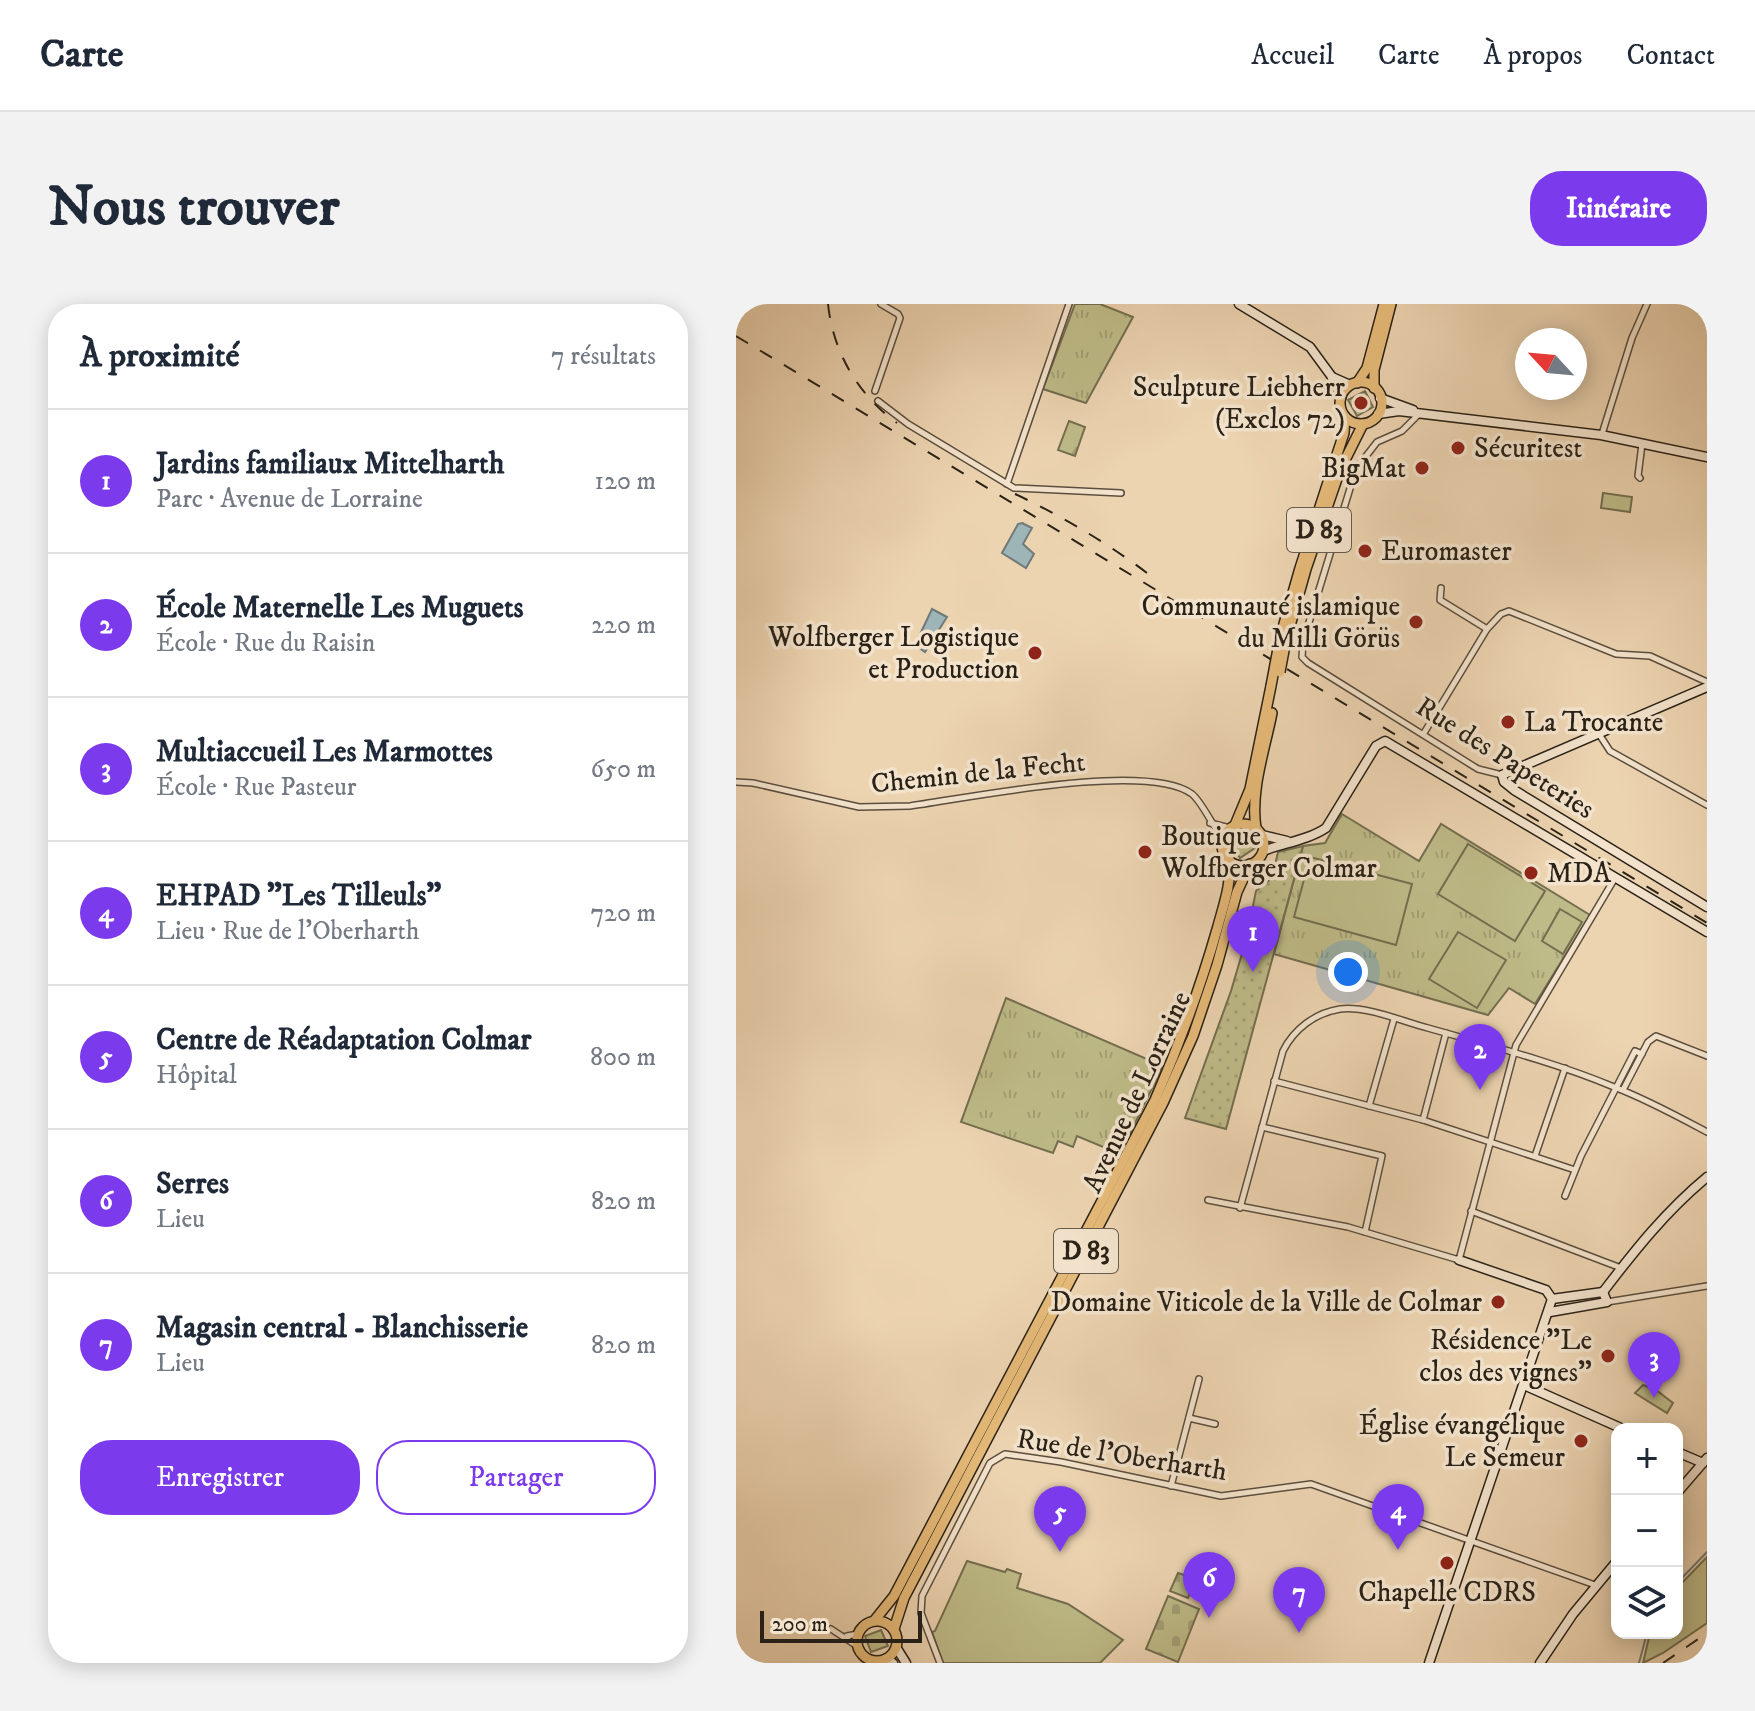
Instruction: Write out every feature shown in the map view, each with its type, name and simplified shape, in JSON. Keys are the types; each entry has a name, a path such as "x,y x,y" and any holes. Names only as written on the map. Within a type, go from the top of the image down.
{"main road":[{"path":"1384,304 1367,368 1341,398 1340,405 1350,421 1363,424 1378,414 1380,398 1374,388 1374,370 1391,304"},
{"path":"1354,384 1374,388"},
{"name":"D 83","path":"1259,831 1258,780 1283,639 1296,580 1344,433 1345,417"},
{"name":"D 83","path":"1283,639 1340,470 1363,424"},
{"name":"D 83","path":"1233,827 1250,789 1274,686"},
{"path":"1249,825 1259,831 1263,851 1250,864 1238,865 1224,854 1223,840 1233,827 1249,825"},
{"name":"Avenue de Lorraine","path":"858,1634 864,1625 874,1621 894,1596 1155,1100 1184,1033 1208,962 1228,890 1229,859"},
{"name":"Avenue de Lorraine","path":"896,1647 894,1629 904,1598 1173,1081 1193,1036 1237,892 1250,864"},
{"path":"874,1621 885,1622 894,1629"},
{"path":"858,1634 859,1663"},
{"path":"859,1649 867,1658 884,1661 896,1647"}],"street":[{"path":"875,391 900,318 881,304"},
{"path":"1007,484 1069,304"},
{"path":"1239,304 1310,347 1332,377 1341,398"},
{"path":"1601,435 1632,338 1647,304"},
{"path":"1332,377 1354,384"},
{"path":"1380,398 1422,415"},
{"path":"878,401 908,424 1007,484 1022,489 1121,493"},
{"path":"1378,414 1399,411 1601,435 1707,457"},
{"path":"1399,411 1405,425"},
{"name":"Rue des Papeteries","path":"1422,415 1405,425 1402,431 1386,437 1370,449 1356,469 1301,651 1302,657 1478,769 1502,775 1506,785 1707,907"},
{"path":"1640,478 1642,444"},
{"path":"1441,588 1440,600 1487,629"},
{"path":"1424,733 1487,629 1501,614 1515,612 1616,654 1650,656 1707,685"},
{"path":"1502,775 1707,685"},
{"path":"1599,734 1610,751 1707,805"},
{"path":"1263,851 1288,841 1314,836 1326,828 1376,746 1385,741 1707,932"},
{"name":"Chemin de la Fecht","path":"736,782 753,783 859,807 883,808 1095,780 1135,781 1170,786 1190,793 1223,840"},
{"path":"1209,822 1233,827"},
{"path":"1259,831 1288,841"},
{"path":"1459,1260 1513,1052 1615,877"},
{"path":"1240,1208 1274,1081 1289,1041 1306,1023 1319,1015 1342,1009 1356,1009 1394,1019 1565,1068 1623,1090 1707,1132"},
{"path":"1369,1106 1394,1019"},
{"path":"1423,1120 1446,1033"},
{"path":"1623,1090 1642,1054 1656,1036 1661,1035 1707,1056"},
{"path":"1565,1196 1635,1051 1642,1054"},
{"path":"1535,1156 1565,1068"},
{"path":"1274,1081 1423,1120 1575,1170"},
{"path":"1262,1127 1382,1156 1365,1232"},
{"path":"1607,1302 1621,1268 1659,1222 1707,1177"},
{"path":"1208,1200 1365,1232 1546,1290 1552,1299 1429,1663"},
{"path":"1471,1211 1621,1268"},
{"path":"1552,1299 1707,1286"},
{"path":"1607,1302 1612,1292"},
{"path":"1550,1312 1607,1302"},
{"path":"1171,1486 1199,1379"},
{"path":"1524,1385 1611,1424"},
{"path":"1189,1418 1215,1424"},
{"name":"Rue de l'Oberharth","path":"940,1663 921,1613 922,1596 990,1463 1005,1454 1221,1496 1311,1484 1596,1586"},
{"path":"1683,1454 1705,1461"},
{"path":"1705,1461 1707,1474"},
{"path":"1683,1486 1705,1461"},
{"path":"1540,1663 1573,1614 1612,1567"},
{"path":"831,1629 859,1649"},
{"path":"846,1637 858,1634"},
{"path":"896,1647 906,1663"}],"green space":[{"path":"1075,304 1100,304 1133,317 1086,403 1043,389"},
{"path":"1365,391 1373,407 1357,416 1348,400"},
{"path":"1069,421 1085,427 1075,456 1058,450"},
{"path":"1603,493 1632,497 1630,512 1601,508"},
{"path":"1342,814 1419,861 1441,824 1590,915 1535,1004 1509,988 1488,1015 1274,954 1303,846 1325,843"},
{"path":"1245,833 1255,848 1240,858 1230,843"},
{"path":"1468,844 1545,891 1515,941 1438,894"},
{"path":"1303,846 1226,1129 1185,1118 1231,991 1256,891 1272,878 1278,852"},
{"path":"1310,857 1412,884 1396,945 1294,917"},
{"path":"1560,909 1582,922 1563,954 1542,941"},
{"path":"1458,932 1506,960 1477,1008 1429,979"},
{"path":"1006,998 1163,1066 1120,1154 1077,1136 1073,1147 1058,1141 1053,1153 961,1122"},
{"path":"1643,1385 1656,1390 1673,1403 1667,1413 1635,1393"},
{"path":"1707,1557 1707,1623 1663,1653 1643,1663 1649,1639 1683,1639 1683,1582"},
{"path":"967,1561 1021,1574 1017,1588 1068,1604 1123,1640 1100,1663 943,1663 932,1632"},
{"path":"1178,1573 1196,1579 1188,1598 1170,1591"},
{"path":"1168,1596 1199,1609 1178,1662 1146,1649"},
{"path":"881,1630 888,1646 871,1652 865,1636"}],"water":[{"path":"1018,524 1032,528 1023,544 1034,554 1026,568 1002,553"},
{"path":"932,609 947,617 925,652 915,645"}],"waterway":[{"path":"1683,1577 1707,1552"},
{"path":"1639,1663 1645,1639"}],"railway":[{"path":"828,304 835,339 850,371 870,399 897,423"},
{"path":"736,336 1707,923"},
{"path":"1015,494 1085,531 1151,576"},
{"path":"1663,1663 1707,1633"}],"place":[{"name":"Sculpture Liebherr (Exclos 72)","path":"1361,403"},
{"name":"Sécuritest","path":"1458,448"},
{"name":"BigMat","path":"1422,468"},
{"name":"Euromaster","path":"1365,551"},
{"name":"Communauté islamique du Milli Görüs","path":"1416,622"},
{"name":"Wolfberger Logistique et Production","path":"1035,653"},
{"name":"La Trocante","path":"1508,722"},
{"name":"Boutique Wolfberger Colmar","path":"1145,852"},
{"name":"MDA","path":"1531,873"},
{"name":"Jardins familiaux Mittelharth","path":"1253,972"},
{"name":"École Maternelle Les Muguets","path":"1480,1090"},
{"name":"Domaine Viticole de la Ville de Colmar","path":"1498,1302"},
{"name":"Résidence \"Le clos des vignes\"","path":"1608,1356"},
{"name":"Multiaccueil Les Marmottes","path":"1654,1398"},
{"name":"Église évangélique Le Semeur","path":"1581,1441"},
{"name":"EHPAD \"Les Tilleuls\"","path":"1398,1550"},
{"name":"Centre de Réadaptation Colmar","path":"1060,1552"},
{"name":"Chapelle CDRS","path":"1447,1563"},
{"name":"Serres","path":"1209,1618"},
{"name":"Magasin central - Blanchisserie","path":"1299,1633"}]}
